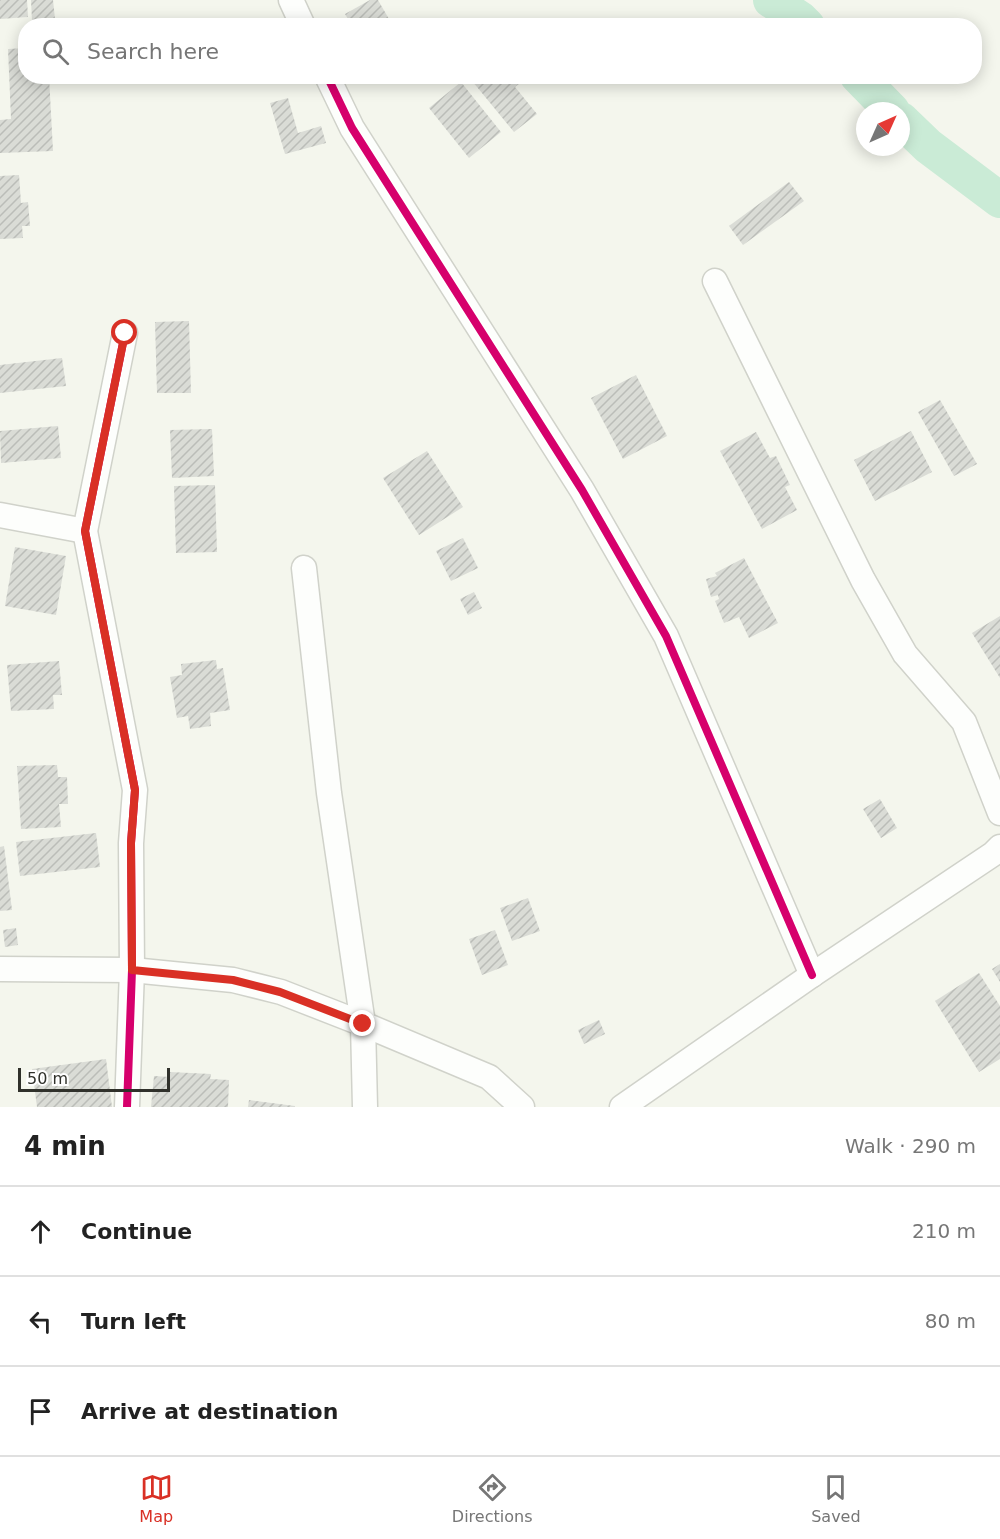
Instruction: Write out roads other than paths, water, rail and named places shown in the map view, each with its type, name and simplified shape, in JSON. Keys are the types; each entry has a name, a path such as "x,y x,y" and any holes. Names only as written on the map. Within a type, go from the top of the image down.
{"street":[{"path":"291,0 299,18"},
{"path":"331,84 352,128 582,490 666,636 812,975"},
{"path":"715,281 863,580 905,654 964,722 1000,813"},
{"path":"125,333 85,531 135,790 131,843 132,970 127,1107"},
{"path":"0,515 85,531"},
{"path":"304,568 329,793 363,1024 365,1107"},
{"path":"622,1107 1000,847"},
{"path":"0,969 132,970 233,980 280,992 489,1077 522,1107"}],"waterway":[{"path":"771,0 798,18"},
{"path":"866,84 883,102"},
{"path":"910,129 928,146 1000,200"}]}
